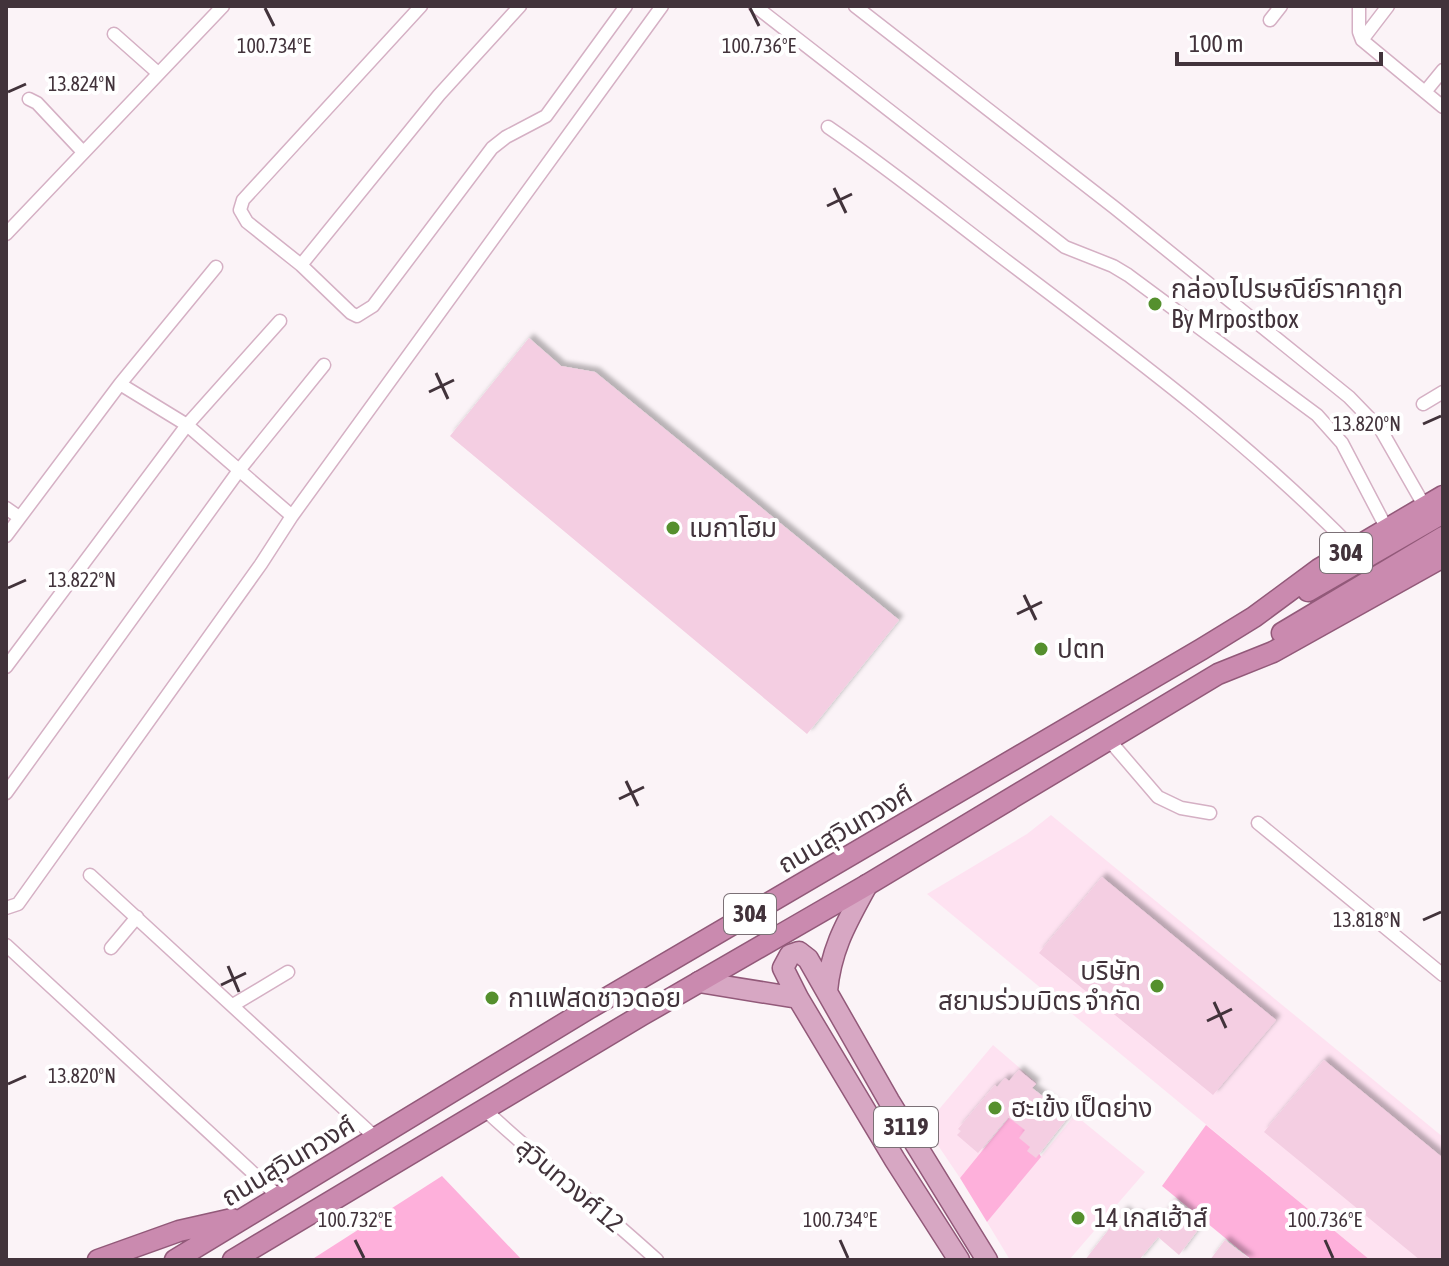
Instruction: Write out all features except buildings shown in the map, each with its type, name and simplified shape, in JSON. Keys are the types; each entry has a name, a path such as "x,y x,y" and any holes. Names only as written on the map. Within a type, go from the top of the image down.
{"highway":[{"name":"ถนนสุวินทวงศ์","path":"1357,565 1387,529 1437,505"},
{"name":"ถนนสุวินทวงศ์","path":"233,1260 1218,674 1437,505"},
{"name":"ถนนสุวินทวงศ์","path":"175,1260 588,1009 1254,617 1357,565 1443,537"},
{"name":"ถนนสุวินทวงศ์","path":"1218,674 1273,652 1443,557"},
{"path":"98,1260 179,1231 248,1215"},
{"path":"249,1260 283,1229"}],"main road":[{"path":"827,991 829,964 837,940 867,885"},
{"path":"798,998 783,968 786,958 794,953 806,956 827,991"},
{"path":"699,982 798,998"},
{"name":"3119","path":"827,991 889,1101 987,1260"},
{"name":"3119","path":"798,998 959,1260"}],"street":[{"path":"6,234 223,6"},
{"path":"421,6 243,200 240,210 247,222 357,316 365,313 492,148 546,116 626,6"},
{"path":"301,265 439,95 520,6"},
{"path":"6,908 18,904 292,516 662,6"},
{"path":"755,6 1065,247 1128,275 1317,415 1342,443 1387,529"},
{"path":"855,6 1115,208 1349,397 1381,430 1437,505"},
{"path":"1270,20 1281,6"},
{"path":"1359,6 1362,40 1443,107"},
{"path":"1362,40 1388,6"},
{"path":"114,34 158,73"},
{"path":"1425,92 1443,70"},
{"path":"29,99 37,103 83,152"},
{"path":"828,127 879,162 1099,331 1271,469 1357,565"},
{"path":"6,536 120,384 216,267"},
{"path":"6,667 187,425 280,321"},
{"path":"6,793 240,469 324,365"},
{"path":"120,384 187,425 292,516"},
{"path":"1423,404 1443,392"},
{"path":"6,508 19,517"},
{"path":"1109,740 1158,797 1181,808 1210,813"},
{"path":"1258,823 1443,975"},
{"path":"90,875 376,1138"},
{"path":"111,948 137,917"},
{"path":"6,945 278,1196"},
{"path":"233,1005 288,972"},
{"name":"สุวินทวงศ์ 12","path":"484,1109 657,1260"}],"shaded area":[{"name":"บริษัท สยามร่วมมิตร จำกัด","path":"1051,815 1443,1137 1443,1260 1370,1260 927,894 1027,834"},
{"path":"993,1045 1037,1083 960,1178 925,1126"},
{"path":"1016,1109 1041,1157 987,1222 960,1178"},
{"path":"1075,1115 1145,1172 1069,1260 1010,1260 987,1222"},
{"path":"1206,1125 1370,1260 1252,1260 1162,1186"},
{"path":"442,1176 522,1260 311,1260"}],"place":[{"name":"กล่องไปรษณีย์ราคาถูก By Mrpostbox","path":"1155,304"},
{"name":"เมกาโฮม","path":"673,528"},
{"name":"ปตท","path":"1041,649"},
{"name":"บริษัท สยามร่วมมิตร จำกัด","path":"1157,986"},
{"name":"กาแฟสดชาวดอย","path":"492,998"},
{"name":"ฮะเข้ง เป็ดย่าง","path":"995,1108"},
{"name":"14 เกสเฮ้าส์","path":"1078,1218"}]}
